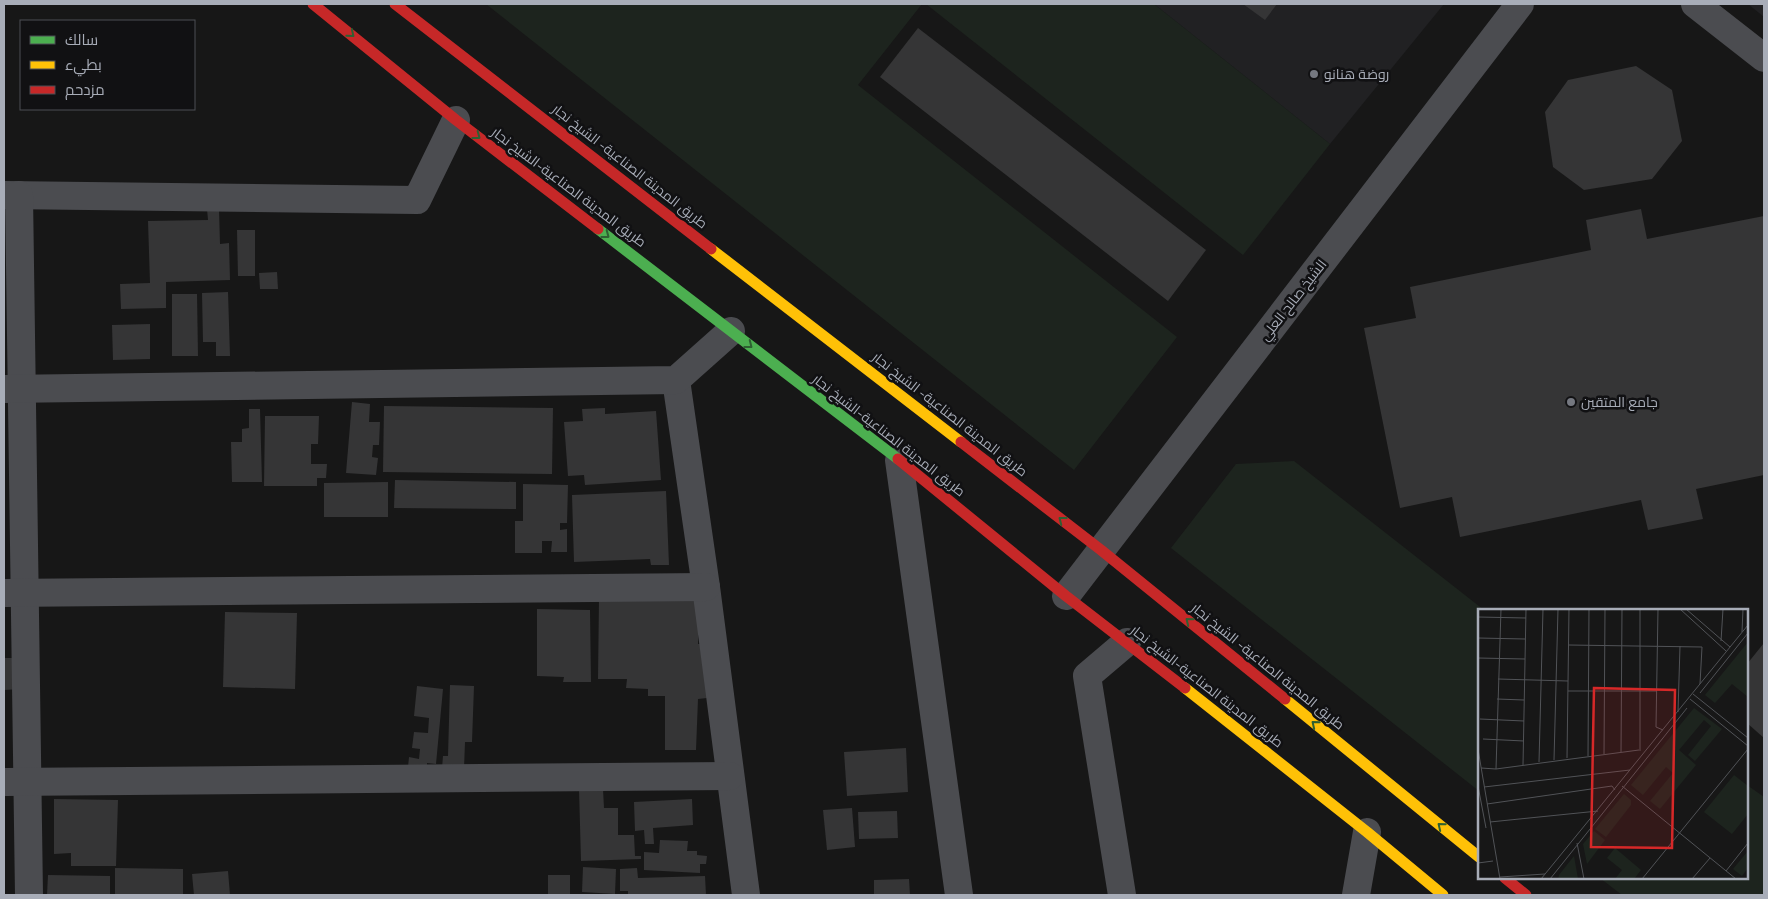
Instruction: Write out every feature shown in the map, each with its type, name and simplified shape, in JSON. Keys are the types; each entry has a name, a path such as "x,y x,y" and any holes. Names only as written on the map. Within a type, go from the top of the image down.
{"main road":[{"name":"طريق المدينة الصناعية-الشيخ نجار","path":"313,4 456,120 898,460 1066,596 1367,832 1443,895"},
{"name":"طريق المدينة الصناعية- الشيخ نجار","path":"395,4 1101,550 1478,856"},
{"path":"1506,879 1526,895"}],"street":[{"name":"الشيخ صالح العلي","path":"1066,596 1520,4"},
{"path":"1695,4 1764,58"},
{"path":"29,895 16,782 12,195 417,200 456,120"},
{"path":"13,389 676,380 732,331"},
{"path":"676,380 706,587 746,895"},
{"path":"898,460 959,895"},
{"path":"14,592 706,587"},
{"path":"1122,895 1087,676 1126,642"},
{"path":"16,782 730,776"},
{"path":"1356,895 1367,832"}],"shaded area":[{"path":"486,4 922,4 858,85 1177,337 1074,470"},
{"path":"926,4 1154,4 1330,144 1243,255"},
{"name":"روضة هنانو","path":"1154,4 1444,4 1330,144"},
{"path":"1748,4 1764,4 1764,17"},
{"path":"1294,461 1483,609 1478,609 1478,790 1171,548 1236,464"},
{"path":"1748,786 1764,797 1764,895 1622,895 1601,879 1748,879"}],"building":[{"path":"1243,4 1277,4 1265,20"},
{"path":"918,28 1206,250 1168,301 880,77"},
{"path":"1636,66 1672,90 1682,141 1652,179 1584,190 1553,167 1545,112 1568,80"},
{"path":"207,209 219,209 220,244 229,243 230,280 166,282 166,308 121,309 120,284 150,283 148,221 208,220"},
{"name":"جامع المتقين","path":"1641,209 1647,239 1764,216 1764,475 1696,489 1703,519 1648,530 1641,500 1460,537 1452,497 1400,508 1364,328 1416,318 1410,287 1591,250 1586,220"},
{"path":"237,230 255,230 255,276 238,276"},
{"path":"277,272 278,289 260,289 259,273"},
{"path":"228,292 230,356 216,356 216,342 203,342 202,293"},
{"path":"172,294 197,294 198,356 172,356"},
{"path":"150,324 150,359 113,360 112,325"},
{"path":"352,402 370,404 369,422 380,422 379,445 373,445 372,457 378,458 376,475 346,473"},
{"path":"384,406 553,408 552,474 383,472"},
{"path":"605,408 605,414 656,411 661,480 585,485 584,475 568,476 564,422 583,421 582,409"},
{"path":"249,409 260,409 262,482 232,482 231,442 242,442 242,429 249,428"},
{"path":"265,416 319,416 318,444 311,444 311,464 327,464 326,478 317,478 317,486 264,486"},
{"path":"395,480 516,482 516,509 394,508"},
{"path":"388,482 388,517 324,517 324,483"},
{"path":"523,484 568,485 567,523 560,523 560,530 567,529 567,552 551,552 552,541 542,541 542,553 515,553 515,521 523,521"},
{"path":"666,491 669,565 651,565 650,559 574,562 572,495"},
{"path":"599,598 699,598 698,644 708,644 707,698 698,699 696,750 665,750 665,696 648,696 648,689 626,688 627,679 598,679"},
{"path":"537,609 590,610 591,682 563,682 564,677 537,676"},
{"path":"225,612 297,613 295,689 223,687"},
{"path":"1764,643 1764,738 1748,724 1748,663"},
{"path":"4,658 19,658 21,689 4,690"},
{"path":"450,685 474,686 472,742 465,742 464,769 442,768 443,756 448,756"},
{"path":"417,686 443,689 436,764 427,763 427,769 408,767 409,757 419,759 420,749 412,748 414,732 428,733 429,718 414,716"},
{"path":"906,748 908,792 847,796 844,752"},
{"path":"579,789 603,789 604,808 618,808 618,835 634,835 635,856 641,856 641,859 581,861"},
{"path":"54,799 118,800 116,866 71,866 71,853 54,854"},
{"path":"692,799 693,825 653,828 654,844 645,844 644,830 635,831 634,802"},
{"path":"852,808 855,847 827,850 823,810"},
{"path":"897,811 898,838 859,839 858,812"},
{"path":"660,840 688,841 687,851 697,851 697,855 707,856 706,864 700,864 700,873 644,870 644,852 659,853"},
{"path":"583,867 616,869 615,894 582,892"},
{"path":"115,868 183,869 183,895 115,895"},
{"path":"637,868 638,878 705,876 706,895 628,895 628,891 620,891 620,869"},
{"path":"228,871 230,895 194,895 192,874"},
{"path":"48,875 110,876 110,895 47,895"},
{"path":"548,875 570,875 570,895 548,895"},
{"path":"909,879 910,895 874,895 874,880"}],"traffic: fast":[{"path":"598,229 898,459"}],"traffic: slow":[{"path":"711,249 961,442"},
{"path":"1185,688 1367,832 1443,895"},
{"path":"1285,699 1478,856"}],"traffic: jam":[{"path":"313,4 456,120 598,229"},
{"path":"395,4 711,249"},
{"path":"961,442 1101,550 1285,699"},
{"path":"898,459 1066,596 1185,688"},
{"path":"1506,879 1526,895"}],"place":[{"name":"روضة هنانو","path":"1314,74"},
{"name":"جامع المتقين","path":"1571,402"}]}
